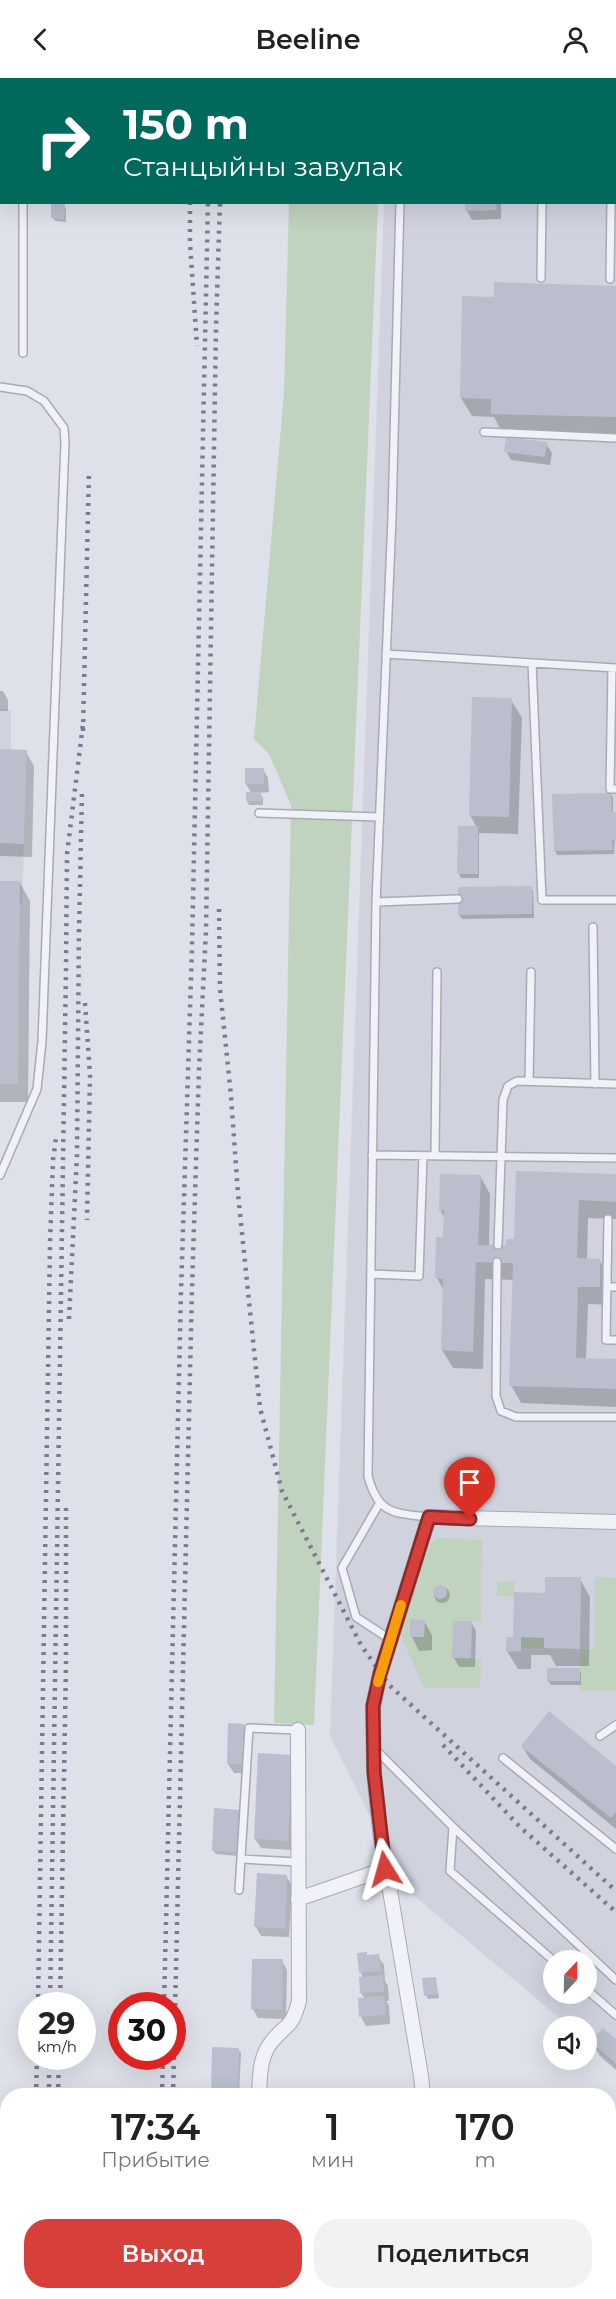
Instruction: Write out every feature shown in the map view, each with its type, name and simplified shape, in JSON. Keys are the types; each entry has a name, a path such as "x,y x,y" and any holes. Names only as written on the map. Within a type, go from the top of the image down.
{"street":[{"path":"422,2088 385,1869 377,1808 373,1706 429,1517 616,1522"},
{"path":"260,2088 260,2067 265,2052 273,2040 294,2019 299,2001 298,1730"},
{"path":"298,1899 385,1869"}],"lane":[{"path":"23,204 23,353"},
{"path":"399,204 392,517 378,817 368,1476 379,1504 397,1513 429,1517"},
{"path":"541,278 542,204"},
{"path":"610,279 611,204"},
{"path":"0,387 27,391 44,401 64,428 65,442 37,1089 0,1175"},
{"path":"484,432 616,438"},
{"path":"386,654 614,668 610,789 616,789"},
{"path":"532,663 542,900"},
{"path":"259,813 378,817"},
{"path":"376,902 458,899"},
{"path":"532,900 616,900"},
{"path":"593,927 596,1083"},
{"path":"435,1156 438,972"},
{"path":"529,1081 531,972"},
{"path":"498,1245 503,1100 508,1086 517,1081 616,1084"},
{"path":"372,1155 616,1158"},
{"path":"371,1274 419,1276 423,1156"},
{"path":"608,1219 606,1340 616,1340"},
{"path":"497,1262 496,1396 501,1411 516,1417 616,1417"},
{"path":"607,1287 616,1287"},
{"path":"379,1504 342,1568 356,1617 391,1640"},
{"path":"600,1736 616,1725"},
{"path":"239,1890 249,1728 298,1730"},
{"path":"374,1748 453,1827 616,1980"},
{"path":"502,1758 616,1849"},
{"path":"453,1827 450,1871 543,1951"},
{"path":"241,1859 298,1862"},
{"path":"597,1999 616,2015"}],"shaded area":[{"path":"384,204 616,204 616,2066 597,2050 597,2016 557,2016 406,1889 330,1736"},
{"path":"0,709 11,711 11,750 27,750 22,904 0,903"}],"green space":[{"path":"289,204 378,204 314,1725 274,1723 291,805 269,754 254,739 284,392"},
{"path":"436,1538 482,1540 481,1621 453,1621 452,1658 481,1659 480,1688 424,1688 400,1634 428,1547"},
{"path":"595,1577 616,1578 616,1691 580,1691 580,1649 595,1649"},
{"path":"514,1581 514,1596 497,1596 497,1582"},
{"path":"521,1637 544,1638 544,1648 521,1648"}],"building":[{"path":"51,204 65,204 64,219 51,218"},
{"path":"465,204 496,204 497,210 465,211"},
{"path":"494,282 616,286 616,417 491,414 491,399 460,398 462,296 494,297"},
{"path":"506,437 547,442 545,457 504,452"},
{"path":"472,697 512,698 509,817 469,816"},
{"path":"0,749 27,750 24,844 0,843"},
{"path":"245,768 264,768 264,784 245,784"},
{"path":"246,792 261,792 261,801 246,801"},
{"path":"611,793 612,812 616,812 616,840 612,840 613,850 554,851 552,794"},
{"path":"458,826 478,826 478,874 457,874"},
{"path":"0,881 20,881 18,1084 0,1084"},
{"path":"532,886 532,914 458,915 458,887"},
{"path":"516,1171 616,1174 616,1202 579,1200 577,1258 600,1259 600,1287 578,1287 576,1358 616,1359 616,1389 509,1386 513,1263 476,1262 473,1352 441,1350 443,1279 435,1278 436,1237 443,1237 444,1211 439,1211 440,1174 481,1175 478,1245 506,1245 506,1239 514,1239"},
{"path":"545,1577 581,1577 580,1649 544,1648 544,1638 521,1637 521,1651 506,1652 506,1637 513,1637 514,1592 545,1593"},
{"path":"437,1585 443,1585 447,1592 443,1599 437,1599 433,1595 433,1589"},
{"path":"410,1619 425,1620 424,1637 410,1637"},
{"path":"453,1621 472,1621 471,1658 452,1658"},
{"path":"547,1668 580,1668 580,1681 547,1681"},
{"path":"549,1711 616,1766 616,1812 611,1818 521,1746"},
{"path":"228,1723 244,1724 243,1765 227,1764"},
{"path":"258,1753 292,1755 288,1841 254,1839"},
{"path":"214,1808 239,1810 237,1852 212,1851"},
{"path":"257,1873 287,1875 285,1929 254,1927"},
{"path":"367,1952 367,1955 379,1954 381,1971 359,1973 357,1953"},
{"path":"252,1959 283,1959 282,2010 251,2009"},
{"path":"383,1975 384,1992 360,1993 359,1977"},
{"path":"436,1977 438,1994 424,1996 422,1978"},
{"path":"384,1996 386,2015 359,2017 358,1998"},
{"path":"603,2028 616,2039 616,2064 597,2048 597,2034"},
{"path":"212,2047 239,2048 238,2088 211,2088"}],"railway":[{"path":"190,204 190,243 197,346"},
{"path":"164,1992 181,1292 192,947 208,204"},
{"path":"173,2088 192,1288 206,930 220,204"},
{"path":"83,731 89,470"},
{"path":"50,1992 67,854 83,724"},
{"path":"79,932 82,791"},
{"path":"219,909 220,989 260,1408 282,1491 361,1645 389,1685 616,1891"},
{"path":"69,1319 77,1156 79,923"},
{"path":"85,1003 90,1075 87,1220"},
{"path":"38,1992 50,1244 56,1138"},
{"path":"60,1992 66,1664 66,1505"},
{"path":"443,1745 520,1827 616,1912"},
{"path":"36,2088 37,2070"},
{"path":"49,2070 49,2088"},
{"path":"58,2088 59,2070"},
{"path":"162,2088 163,2070"}],"slow traffic":[{"path":"378,1682 401,1605"}],"route":[{"path":"385,1869 374,1772 373,1706 380,1674 429,1517 470,1519"}]}
